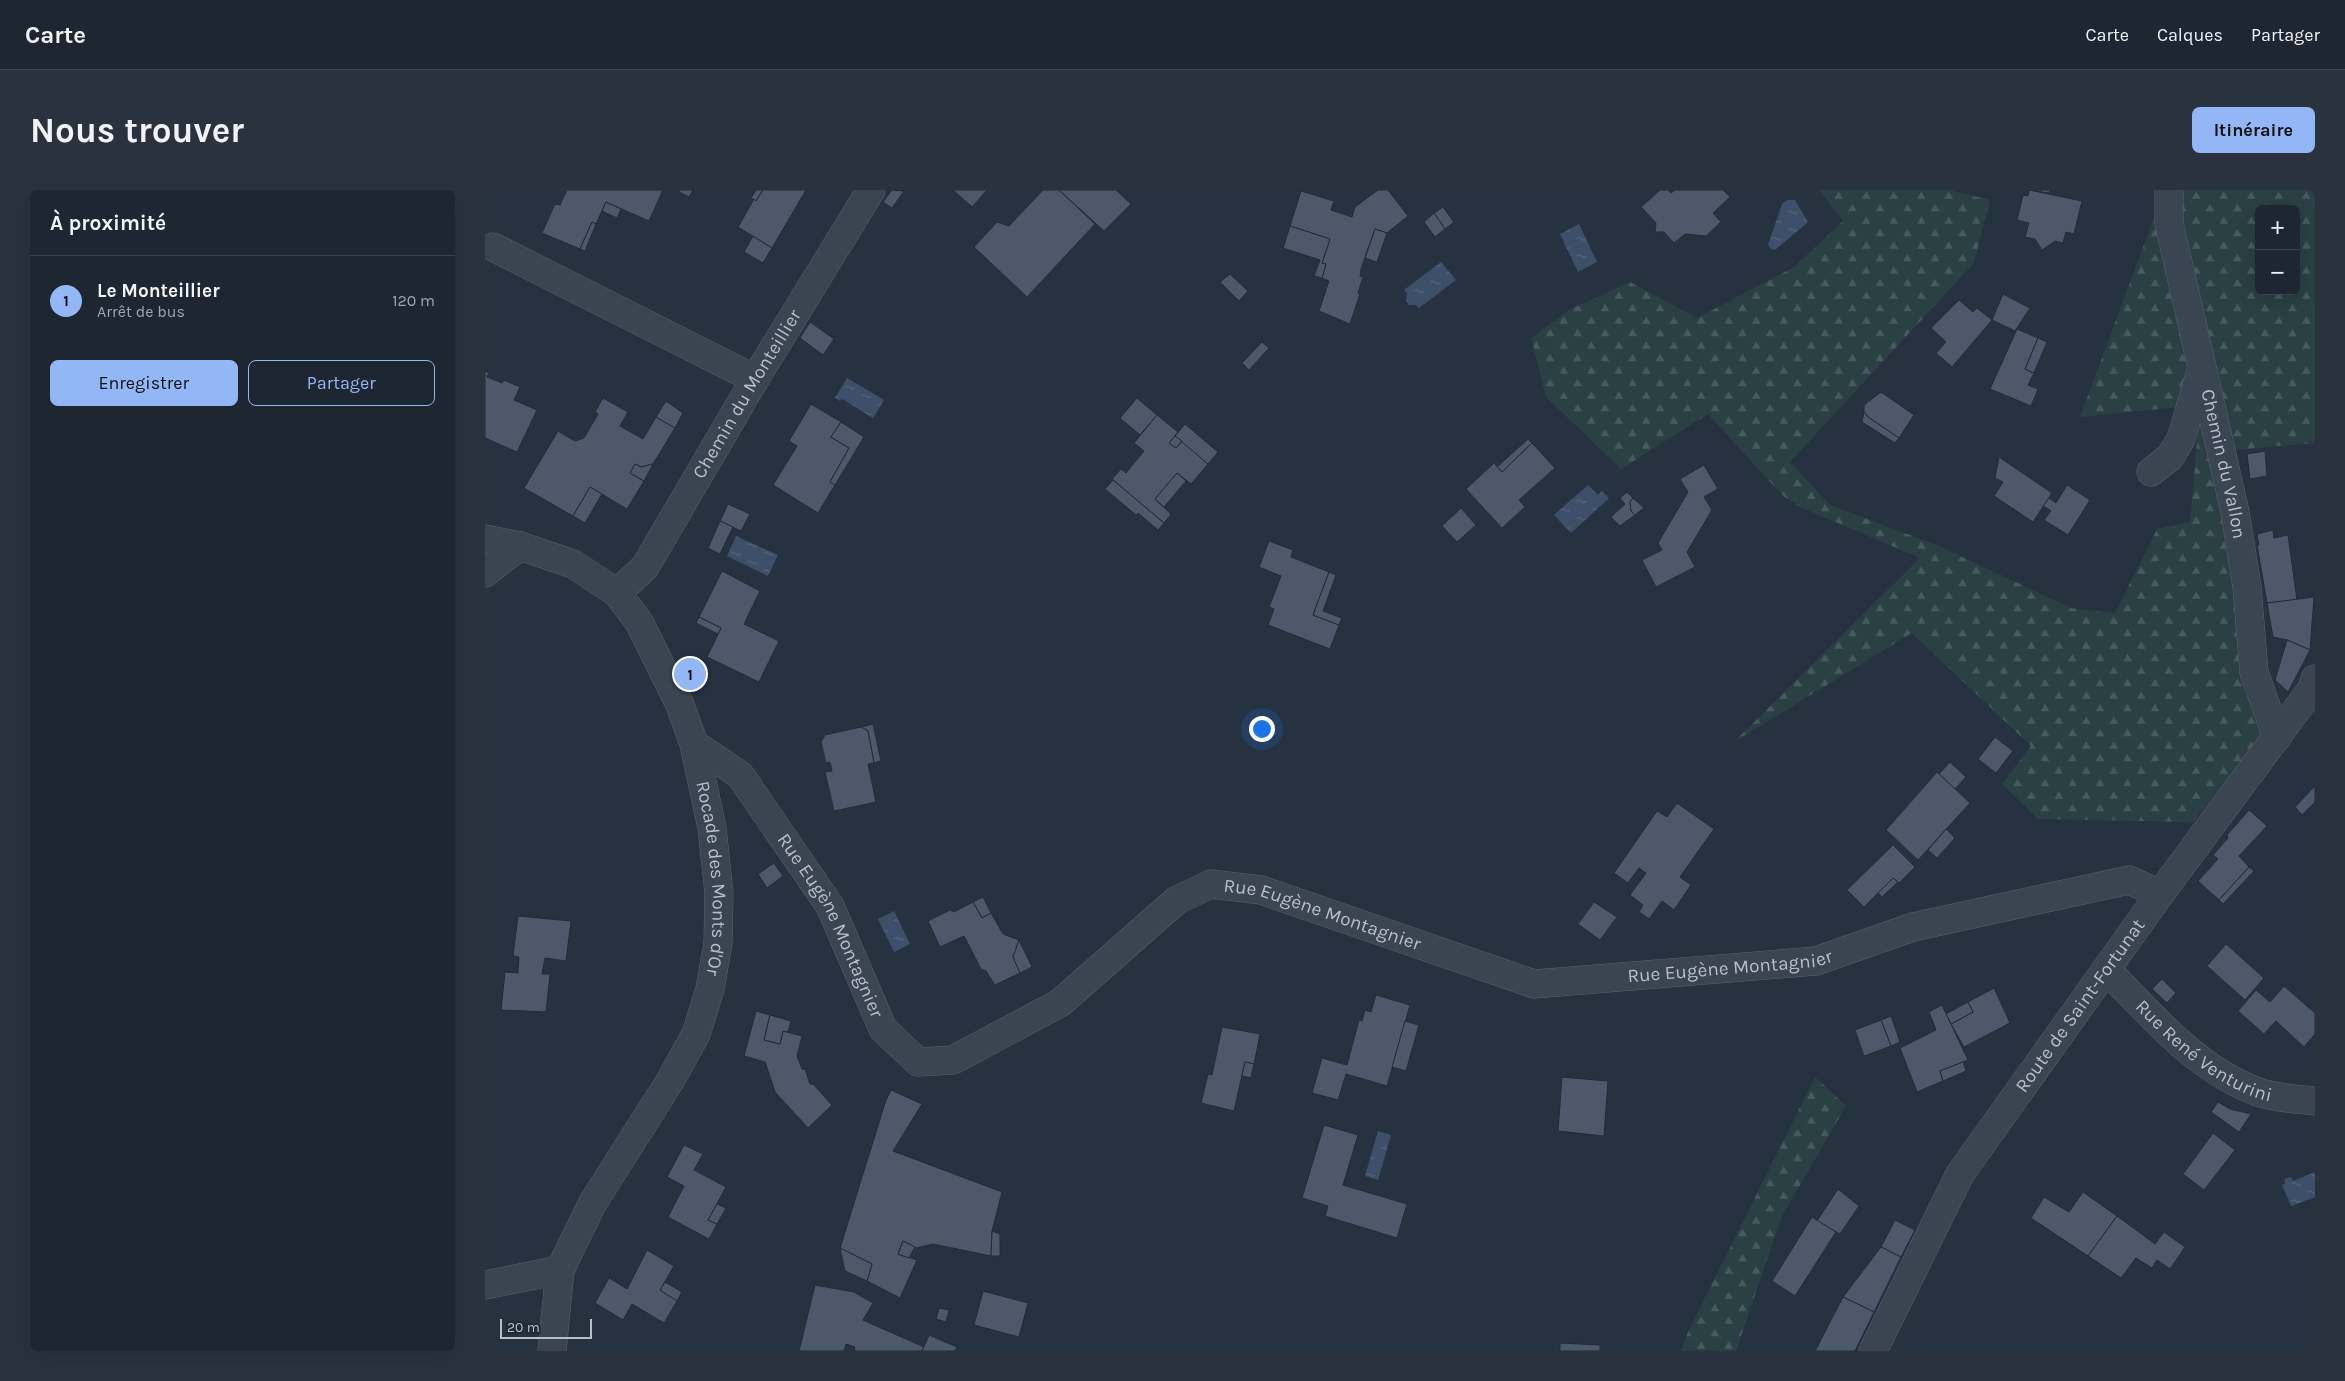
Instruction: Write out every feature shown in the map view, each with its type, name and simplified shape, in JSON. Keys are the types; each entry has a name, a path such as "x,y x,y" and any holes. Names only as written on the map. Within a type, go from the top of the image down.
{"street":[{"name":"Chemin du Monteillier","path":"617,593 645,568 755,380 871,190"},
{"name":"Chemin du Vallon","path":"2169,190 2169,223 2235,512 2247,587 2254,672 2277,737"},
{"path":"493,246 755,380"},
{"path":"2151,472 2170,457 2181,438 2202,368"},
{"name":"Rocade des Monts d'Or","path":"485,539 519,546 573,564 617,593 639,622 660,661 680,705 694,744 712,828 719,894 718,943 710,989 696,1034 670,1081 592,1204 561,1270 552,1351"},
{"path":"485,573 519,546"},
{"name":"Route de Saint-Fortunat","path":"1873,1351 1960,1174 2160,894 2314,686"},
{"name":"Rue Eugène Montagnier","path":"694,744 740,775 830,906 883,1029 918,1062 953,1060 1059,1003 1177,900 1211,884 1261,890 1534,984 1816,961 1913,927 2129,880 2160,894"},
{"name":"Rue René Venturini","path":"2107,970 2157,1020 2214,1071 2259,1093 2315,1101"},
{"path":"485,1285 561,1270"}],"green space":[{"path":"1819,190 1949,190 1990,200 1974,263 1790,462 1830,505 1939,546 2071,608 2115,613 2157,529 2190,522 2200,406 2266,732 2193,822 2038,819 2002,784 2031,746 1912,633 1734,742 1920,558 1800,507 1782,495 1708,414 1621,469 1546,397 1531,338 1569,310 1630,282 1697,318 1794,267 1843,221"},
{"path":"2179,190 2315,190 2315,443 2234,450 2178,195"},
{"path":"2155,215 2193,367 2180,407 2080,417"},
{"path":"1815,1077 1846,1106 1782,1216 1736,1351 1681,1351 1689,1330"}],"water":[{"path":"1787,200 1795,200 1808,222 1775,250 1771,249 1768,245 1782,204"},
{"path":"1579,224 1597,262 1578,272 1560,234"},
{"path":"1441,262 1456,280 1419,308 1416,305 1409,305 1406,301 1407,293 1404,290"},
{"path":"847,378 884,400 873,418 842,399 840,401 835,398"},
{"path":"1588,485 1598,495 1602,491 1609,498 1571,533 1554,515"},
{"path":"736,536 778,555 768,576 727,556"},
{"path":"894,911 910,944 894,952 878,919"},
{"path":"1378,1131 1391,1135 1378,1180 1365,1176"},
{"path":"2315,1172 2315,1197 2291,1206 2282,1185 2285,1184 2284,1179 2291,1177 2293,1181"}],"building":[{"path":"567,190 663,190 649,221 606,202 596,224 592,222 580,249 542,233 555,204 560,205"},
{"path":"680,190 693,190 689,197 679,192"},
{"path":"756,190 763,190 756,201 751,198"},
{"path":"763,190 806,190 772,248 738,227 754,199 756,201"},
{"path":"892,190 904,191 892,208 883,202"},
{"path":"953,190 987,190 972,207"},
{"path":"1043,190 1059,190 1095,224 1027,297 974,247 997,222 1009,226"},
{"path":"1059,190 1116,190 1131,204 1104,231"},
{"path":"1378,190 1388,190 1408,216 1387,233 1375,229 1361,269 1360,276 1363,277 1358,293 1360,294 1350,324 1319,311 1329,281 1322,278 1326,264 1322,263 1330,239 1290,226 1301,191 1334,201 1331,210 1352,217 1355,207"},
{"path":"1660,190 1668,190 1671,193 1675,190 1723,190 1730,197 1713,213 1721,222 1706,236 1685,234 1674,243 1664,232 1655,232 1656,223 1641,207"},
{"path":"2029,190 2082,201 2074,234 2066,232 2063,243 2055,241 2042,250 2035,239 2025,237 2029,223 2017,220 2023,195 2028,196"},
{"path":"2034,190 2052,190 2047,193"},
{"path":"606,202 621,209 617,218 602,211"},
{"path":"1443,207 1454,222 1445,229 1434,213"},
{"path":"1434,213 1445,229 1435,237 1424,222"},
{"path":"592,222 596,224 585,251 580,249"},
{"path":"1290,226 1330,239 1322,263 1326,264 1322,278 1314,276 1320,260 1283,248"},
{"path":"1375,229 1387,233 1377,262 1365,258"},
{"path":"753,236 772,248 763,263 744,252"},
{"path":"1230,274 1248,291 1239,301 1220,282"},
{"path":"2003,294 2030,308 2015,331 1992,320"},
{"path":"1959,300 1973,312 1977,308 1992,320 1952,367 1936,353 1946,342 1931,328"},
{"path":"810,322 834,339 823,355 800,338"},
{"path":"2017,329 2038,338 2025,369 2034,373 2028,385 2038,389 2031,406 1990,389"},
{"path":"2038,338 2047,342 2034,373 2025,369"},
{"path":"1262,342 1269,348 1249,370 1242,363"},
{"path":"485,371 489,373 487,377 502,383 504,380 520,387 514,400 537,410 517,452 485,438"},
{"path":"1881,392 1914,415 1899,438 1868,417 1864,412 1864,405"},
{"path":"603,398 628,412 620,426 643,439 656,417 675,428 653,464 641,467 635,464 630,473 644,481 627,509 590,487 573,516 524,488 558,431 575,441 584,438 598,414 595,412"},
{"path":"1137,398 1157,415 1140,435 1120,418"},
{"path":"666,401 683,413 675,428 656,417"},
{"path":"811,404 841,422 831,437 849,448 830,482 835,485 818,513 773,485 797,446 789,441"},
{"path":"1864,412 1868,417 1899,438 1895,443 1862,422"},
{"path":"1157,415 1178,432 1169,443 1176,448 1182,441 1208,464 1191,484 1177,473 1155,499 1171,514 1164,523 1112,479 1121,469 1126,473 1144,451 1134,443"},
{"path":"841,422 864,437 835,485 830,482 849,448 831,437"},
{"path":"1185,424 1218,452 1208,464 1175,436"},
{"path":"1175,436 1182,441 1176,448 1169,443"},
{"path":"1528,439 1532,443 1502,472 1497,467"},
{"path":"1532,443 1555,468 1519,500 1525,507 1502,528 1466,489 1494,463 1502,472"},
{"path":"2265,451 2267,476 2250,479 2247,454"},
{"path":"1999,457 2052,493 2033,522 1994,496 2003,482 1995,478"},
{"path":"635,464 641,467 653,464 644,481 630,473"},
{"path":"1704,465 1718,489 1704,497 1712,510 1687,552 1695,567 1656,587 1642,560 1662,550 1658,543 1688,492 1680,479"},
{"path":"1177,473 1186,481 1164,507 1155,499"},
{"path":"1113,480 1164,523 1158,530 1138,513 1136,515 1105,489"},
{"path":"2067,485 2090,500 2068,535 2044,520 2051,511 2043,506 2049,498 2056,503"},
{"path":"590,487 602,494 585,523 573,516"},
{"path":"1627,492 1633,498 1630,502 1631,511 1635,515 1620,526 1611,517 1625,504 1620,498"},
{"path":"1633,498 1644,508 1635,515 1631,511 1630,502"},
{"path":"728,504 750,514 741,531 720,521"},
{"path":"1461,508 1476,525 1457,542 1442,526"},
{"path":"720,521 733,527 720,554 708,548"},
{"path":"2273,530 2274,538 2288,535 2297,600 2267,603 2257,545 2259,545 2257,534"},
{"path":"1269,541 1293,550 1291,557 1329,572 1313,615 1339,625 1330,649 1268,625 1274,609 1269,607 1281,576 1259,567"},
{"path":"722,571 760,591 744,624 779,641 759,682 707,657 721,628 699,617"},
{"path":"1329,572 1336,575 1323,611 1342,618 1339,625 1313,615"},
{"path":"2314,597 2310,650 2287,640 2273,637 2267,603"},
{"path":"699,617 721,628 718,634 696,623"},
{"path":"2287,640 2310,650 2288,692 2275,680"},
{"path":"873,724 881,761 874,763 868,731 861,727"},
{"path":"861,727 868,731 874,763 868,764 876,802 834,811 825,772 832,771 830,762 826,763 821,742 825,735"},
{"path":"1995,737 2013,751 1996,773 1978,759"},
{"path":"1950,762 1966,777 1955,789 1939,774"},
{"path":"1937,772 1970,803 1918,860 1886,830"},
{"path":"2315,786 2315,802 2302,815 2295,807"},
{"path":"1677,803 1714,829 1680,877 1691,885 1674,910 1662,901 1649,919 1639,912 1643,905 1630,895 1646,873 1639,868 1628,883 1614,873 1657,811 1667,817"},
{"path":"2249,810 2267,826 2239,856 2249,867 2219,900 2198,881 2218,859 2213,855 2228,838 2227,835"},
{"path":"1946,829 1955,838 1937,858 1928,850"},
{"path":"1893,845 1915,867 1899,883 1893,878 1864,907 1847,890"},
{"path":"774,863 783,876 767,888 758,874"},
{"path":"2249,867 2254,871 2223,904 2219,900"},
{"path":"1893,878 1898,882 1882,897 1878,893"},
{"path":"983,897 991,913 982,918 973,902"},
{"path":"973,902 982,918 991,913 1003,934 1019,940 1013,957 1020,973 995,985 986,971 981,969 964,936 940,947 928,921 950,910 954,912"},
{"path":"1594,902 1617,917 1600,940 1578,924"},
{"path":"518,916 571,921 566,961 545,958 542,974 550,974 546,1012 501,1010 505,972 518,973 519,957 513,956"},
{"path":"1019,940 1032,967 1020,973 1013,957"},
{"path":"2226,944 2264,978 2245,1000 2207,966"},
{"path":"2162,979 2176,993 2167,1003 2152,989"},
{"path":"2284,986 2315,1013 2315,1034 2304,1047 2276,1021 2264,1034 2238,1011 2256,990 2270,1002"},
{"path":"1994,988 2010,1023 1964,1047 1951,1024 1973,1012 1968,1002"},
{"path":"1376,995 1410,1005 1387,1086 1346,1074 1338,1100 1312,1093 1322,1058 1347,1065 1359,1020 1362,1021 1365,1010 1371,1012"},
{"path":"1968,1002 1973,1012 1951,1024 1946,1014"},
{"path":"1942,1005 1968,1060 1940,1071 1943,1081 1917,1092 1900,1048 1936,1030 1929,1012"},
{"path":"756,1011 770,1015 764,1040 780,1044 783,1031 802,1036 797,1056 802,1069 805,1069 810,1084 813,1084 832,1105 808,1128 775,1092 765,1062 744,1056"},
{"path":"770,1015 791,1021 788,1032 783,1031 780,1044 764,1040"},
{"path":"1891,1016 1900,1042 1891,1046 1881,1020"},
{"path":"1881,1020 1891,1046 1864,1056 1855,1030"},
{"path":"1405,1021 1419,1025 1406,1071 1392,1067"},
{"path":"1222,1027 1260,1034 1254,1064 1245,1062 1234,1111 1201,1103 1208,1074 1212,1075"},
{"path":"1245,1062 1254,1064 1251,1078 1242,1076"},
{"path":"1963,1062 1966,1071 1943,1081 1940,1071"},
{"path":"1562,1077 1608,1081 1604,1136 1558,1131"},
{"path":"891,1090 922,1104 893,1151 1002,1192 992,1231 991,1256 933,1244 916,1248 903,1241 898,1254 917,1260 900,1298 867,1281 872,1264 840,1248 886,1100"},
{"path":"2218,1102 2230,1109 2251,1114 2239,1132 2211,1112"},
{"path":"1324,1125 1358,1135 1343,1185 1407,1204 1397,1238 1325,1216 1328,1206 1302,1198"},
{"path":"2213,1133 2235,1150 2204,1190 2183,1174"},
{"path":"684,1145 703,1154 694,1170 726,1187 708,1220 717,1224 709,1239 668,1217 684,1186 667,1177"},
{"path":"1838,1189 1859,1206 1840,1234 1817,1221"},
{"path":"2083,1192 2117,1216 2088,1256 2031,1218 2044,1197 2069,1212"},
{"path":"717,1204 726,1208 717,1224 708,1220"},
{"path":"2117,1216 2155,1244 2164,1232 2185,1247 2170,1269 2157,1260 2152,1268 2136,1258 2121,1278 2088,1256"},
{"path":"1812,1217 1836,1232 1795,1296 1772,1281"},
{"path":"1895,1220 1915,1230 1901,1257 1881,1247"},
{"path":"992,1231 1000,1234 1000,1256 991,1256"},
{"path":"903,1241 915,1247 909,1258 898,1254"},
{"path":"1881,1247 1901,1257 1874,1312 1843,1297"},
{"path":"840,1248 872,1264 867,1281 845,1271"},
{"path":"647,1250 674,1266 660,1290 677,1301 664,1323 632,1304 623,1320 595,1303 609,1278 627,1289"},
{"path":"665,1282 682,1292 677,1301 660,1290"},
{"path":"815,1285 854,1292 873,1303 863,1320 924,1347 922,1351 854,1351 855,1347 846,1344 844,1351 799,1351"},
{"path":"983,1291 1028,1303 1019,1337 974,1325"},
{"path":"1843,1297 1874,1312 1855,1351 1815,1351"},
{"path":"939,1308 949,1310 946,1322 936,1319"},
{"path":"929,1335 957,1347 955,1351 922,1351"},
{"path":"1560,1343 1600,1345 1600,1351 1560,1351"}],"place":[{"name":"Le Monteillier","path":"690,674"}]}
